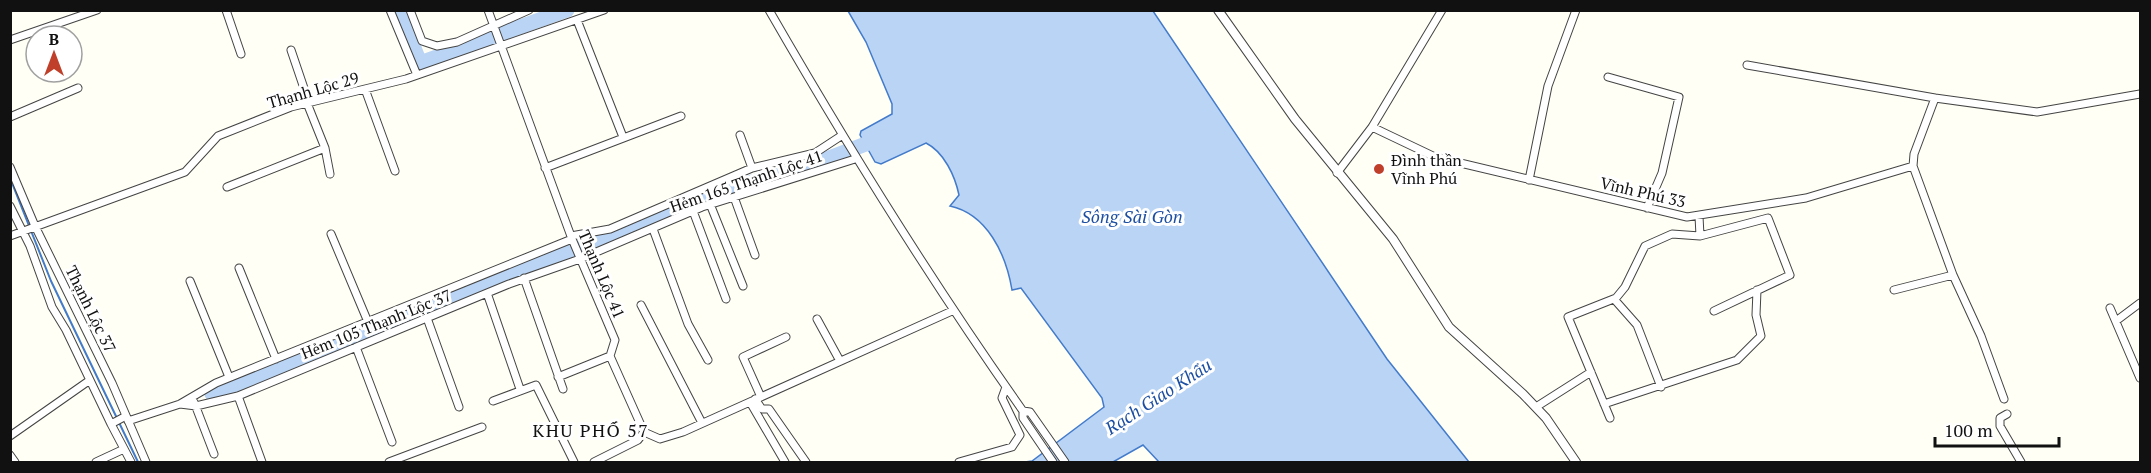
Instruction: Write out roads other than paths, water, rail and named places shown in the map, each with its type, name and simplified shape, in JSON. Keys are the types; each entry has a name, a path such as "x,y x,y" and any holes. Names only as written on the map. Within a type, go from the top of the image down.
{"street":[{"path":"10,40 97,10"},
{"path":"226,10 241,54"},
{"path":"390,10 417,75"},
{"path":"410,10 422,42 436,46 457,42 529,10"},
{"name":"Thạnh Lộc 41","path":"488,10 571,238 615,340 610,356 644,432"},
{"name":"Thạnh Lộc 29","path":"10,236 185,172 218,136 308,103 417,75 604,10"},
{"path":"769,10 855,159 952,311 1023,411 1023,418 1053,462"},
{"path":"1218,10 1294,119 1393,239 1449,327 1536,407 1576,462"},
{"path":"1337,173 1372,127 1442,10"},
{"path":"1529,180 1548,86 1576,10"},
{"path":"576,20 623,137"},
{"path":"291,50 325,148 330,174"},
{"path":"1747,65 1935,98 2037,112 2140,94"},
{"path":"1608,77 1679,97 1662,173 1647,208"},
{"path":"10,117 78,88"},
{"path":"365,89 394,171"},
{"path":"1935,98 1914,154 1913,166 1953,275 1981,336 2004,399"},
{"path":"545,168 681,116"},
{"name":"Vĩnh Phú 33","path":"1372,127 1435,157 1699,219 1806,198 1913,166"},
{"path":"740,135 752,168"},
{"path":"113,423 180,404 229,377 571,238 610,229 752,168 815,153 843,138"},
{"path":"227,187 325,148"},
{"name":"Hẻm 165 Thạnh Lộc 41","path":"579,257 710,204 855,159"},
{"name":"Thạnh Lộc 37","path":"10,167 29,229 126,418 146,462"},
{"path":"734,197 755,255"},
{"path":"710,204 742,286"},
{"path":"10,206 29,229 52,307 131,462"},
{"path":"693,211 726,299"},
{"path":"1610,417 1568,317 1614,299 1625,287 1645,246 1672,234 1700,235 1768,218 1790,275 1714,311"},
{"path":"1699,219 1700,235"},
{"path":"653,229 688,324 708,360"},
{"path":"331,234 368,322"},
{"name":"Hẻm 105 Thạnh Lộc 37","path":"180,404 196,406 238,396 579,257"},
{"path":"239,268 276,359"},
{"path":"1894,290 1953,275"},
{"path":"524,278 563,389"},
{"path":"190,281 229,377"},
{"path":"1604,404 1737,360 1758,341 1761,328 1756,315 1757,290"},
{"path":"487,293 520,389"},
{"path":"1614,299 1637,325 1661,387"},
{"path":"2116,321 2140,303"},
{"path":"641,305 702,423"},
{"path":"2110,308 2140,378"},
{"path":"594,462 638,440 644,432 660,439 702,423 952,311"},
{"path":"427,318 459,407"},
{"path":"817,319 840,361"},
{"path":"785,462 755,399 743,357 786,337"},
{"path":"356,347 392,442"},
{"path":"558,377 610,356"},
{"path":"1536,407 1591,372"},
{"path":"10,436 90,380"},
{"path":"493,401 520,389 534,385 538,388 574,462"},
{"path":"959,462 1012,447 1020,435 1002,398 1006,387"},
{"path":"192,396 214,454"},
{"path":"238,396 262,462"},
{"path":"755,399 762,409 769,409 806,462"},
{"path":"1023,411 1030,412 1065,462"},
{"path":"2007,414 2000,418 2000,426 2021,462"},
{"path":"389,462 482,427"},
{"path":"96,462 124,448"},
{"path":"10,455 15,462"}],"water":[{"name":"Sông Sài Gòn","path":"848,11 1153,11 1387,359 1469,462 1159,462 1143,445 1113,462 1025,462 1032,461 1104,407 1102,398 1021,288 1012,290 1005,263 993,238 974,217 950,206 959,195 952,173 938,152 926,143 881,164 875,162 860,135 861,131 892,114 892,104 866,42"}],"waterway":[{"path":"399,10 420,63 567,10"},
{"path":"212,394 652,218 743,184 790,173 884,137"},
{"path":"10,178 51,281 138,462"}],"place":[{"name":"Đình thần Vĩnh Phú","path":"1379,169"}],"district":[{"name":"KHU PHỐ 57","path":"591,430"}],"water label":[{"name":"Rạch Giao Khẩu","path":"1158,396"}]}
